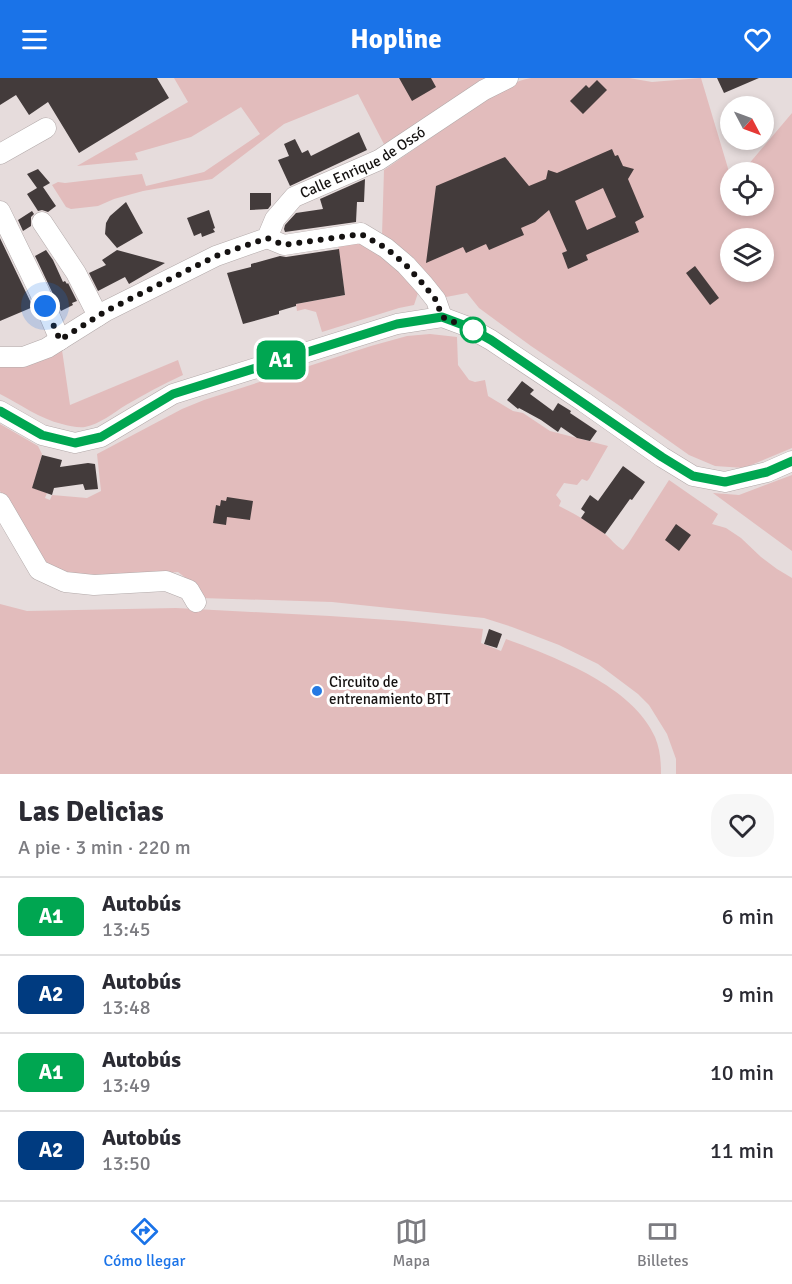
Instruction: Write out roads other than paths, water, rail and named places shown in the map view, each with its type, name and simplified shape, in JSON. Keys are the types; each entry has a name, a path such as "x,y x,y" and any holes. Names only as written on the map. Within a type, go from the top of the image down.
{"street":[{"name":"Calle Enrique de Ossó","path":"267,238 275,219 294,197 380,160 483,90 507,78"},
{"path":"0,154 46,128"},
{"path":"0,211 60,340"},
{"path":"42,222 76,273 98,316"},
{"path":"0,357 23,357 47,348 98,316 216,256 267,238 284,245 361,234 386,248 406,265 436,300 442,317"},
{"path":"0,411 42,435 75,443 101,437 173,394 397,324 442,317 466,326 491,340 693,476 725,482 767,472 792,461"},
{"path":"0,503 39,570 65,582 94,585 166,580 189,590 195,602"}],"place":[{"name":"Circuito de entrenamiento BTT","path":"317,691"}]}
